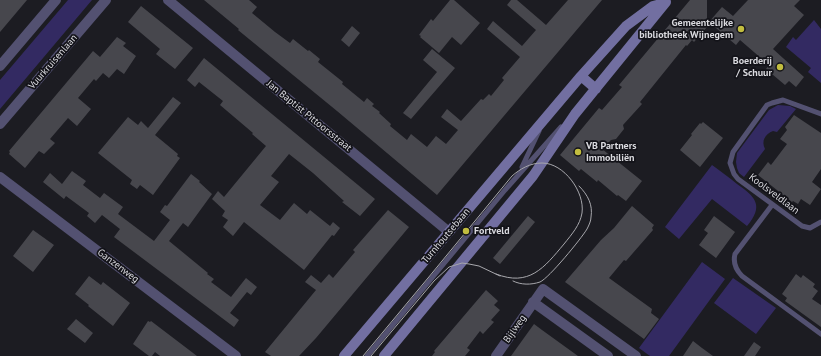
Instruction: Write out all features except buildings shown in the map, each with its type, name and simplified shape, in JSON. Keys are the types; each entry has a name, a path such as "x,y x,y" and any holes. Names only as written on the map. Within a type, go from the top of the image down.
{"main road":[{"name":"Turnhoutsebaan","path":"344,356 581,76 626,26 652,6 664,1"},
{"name":"Turnhoutsebaan","path":"384,356 533,176 575,114 664,1"},
{"path":"581,76 596,89"}],"street":[{"path":"0,66 56,0"},
{"name":"Vuurkruisenlaan","path":"0,124 106,0"},
{"name":"Jan Baptist Pittoorsstraat","path":"168,0 449,232"},
{"name":"Ganzenweg","path":"0,177 236,356"},
{"name":"Bijlweg","path":"496,356 543,289 636,356"},
{"path":"533,302 608,356"}],"lane":[{"name":"Koolsveldlaan","path":"821,114 783,100 772,103 764,110 733,152 730,163 734,174 738,179 802,226 810,228 821,222"},
{"name":"Turnhoutsebaan","path":"367,356 520,172 575,114"},
{"name":"Turnhoutsebaan","path":"520,172 530,148 548,115"},
{"path":"772,205 735,254 734,258 736,269 742,276 821,334"}],"shaded area":[{"path":"68,0 92,0 0,109 0,80"},
{"path":"814,20 821,29 821,83 808,72 811,68 786,47 793,37 796,40"},
{"path":"778,105 790,106 796,109 777,132 770,132 764,138 763,143 765,149 744,177 739,173 737,168 737,153 769,110"},
{"path":"712,165 749,193 756,202 755,213 747,226 712,199 679,239 665,227"},
{"path":"702,262 725,279 669,356 650,356 639,348"},
{"path":"733,278 776,308 756,334 714,303"}],"tram line":[{"path":"363,356 512,176 518,171 538,163 550,164 558,168 571,180 580,196 582,213 578,225 550,261 535,273 527,277 518,278 496,274"},
{"path":"513,281 526,284 540,282 557,266 584,234 590,222 591,208 585,193 579,186"},
{"path":"371,356 434,281 449,267 462,263 469,264 479,266 500,276"}],"place":[{"name":"Gemeentelijke bibliotheek Wijnegem","path":"741,29"},
{"name":"Boerderij / Schuur","path":"780,67"},
{"name":"VB Partners Immobiliën","path":"578,152"},
{"name":"Fortveld","path":"466,231"}]}
